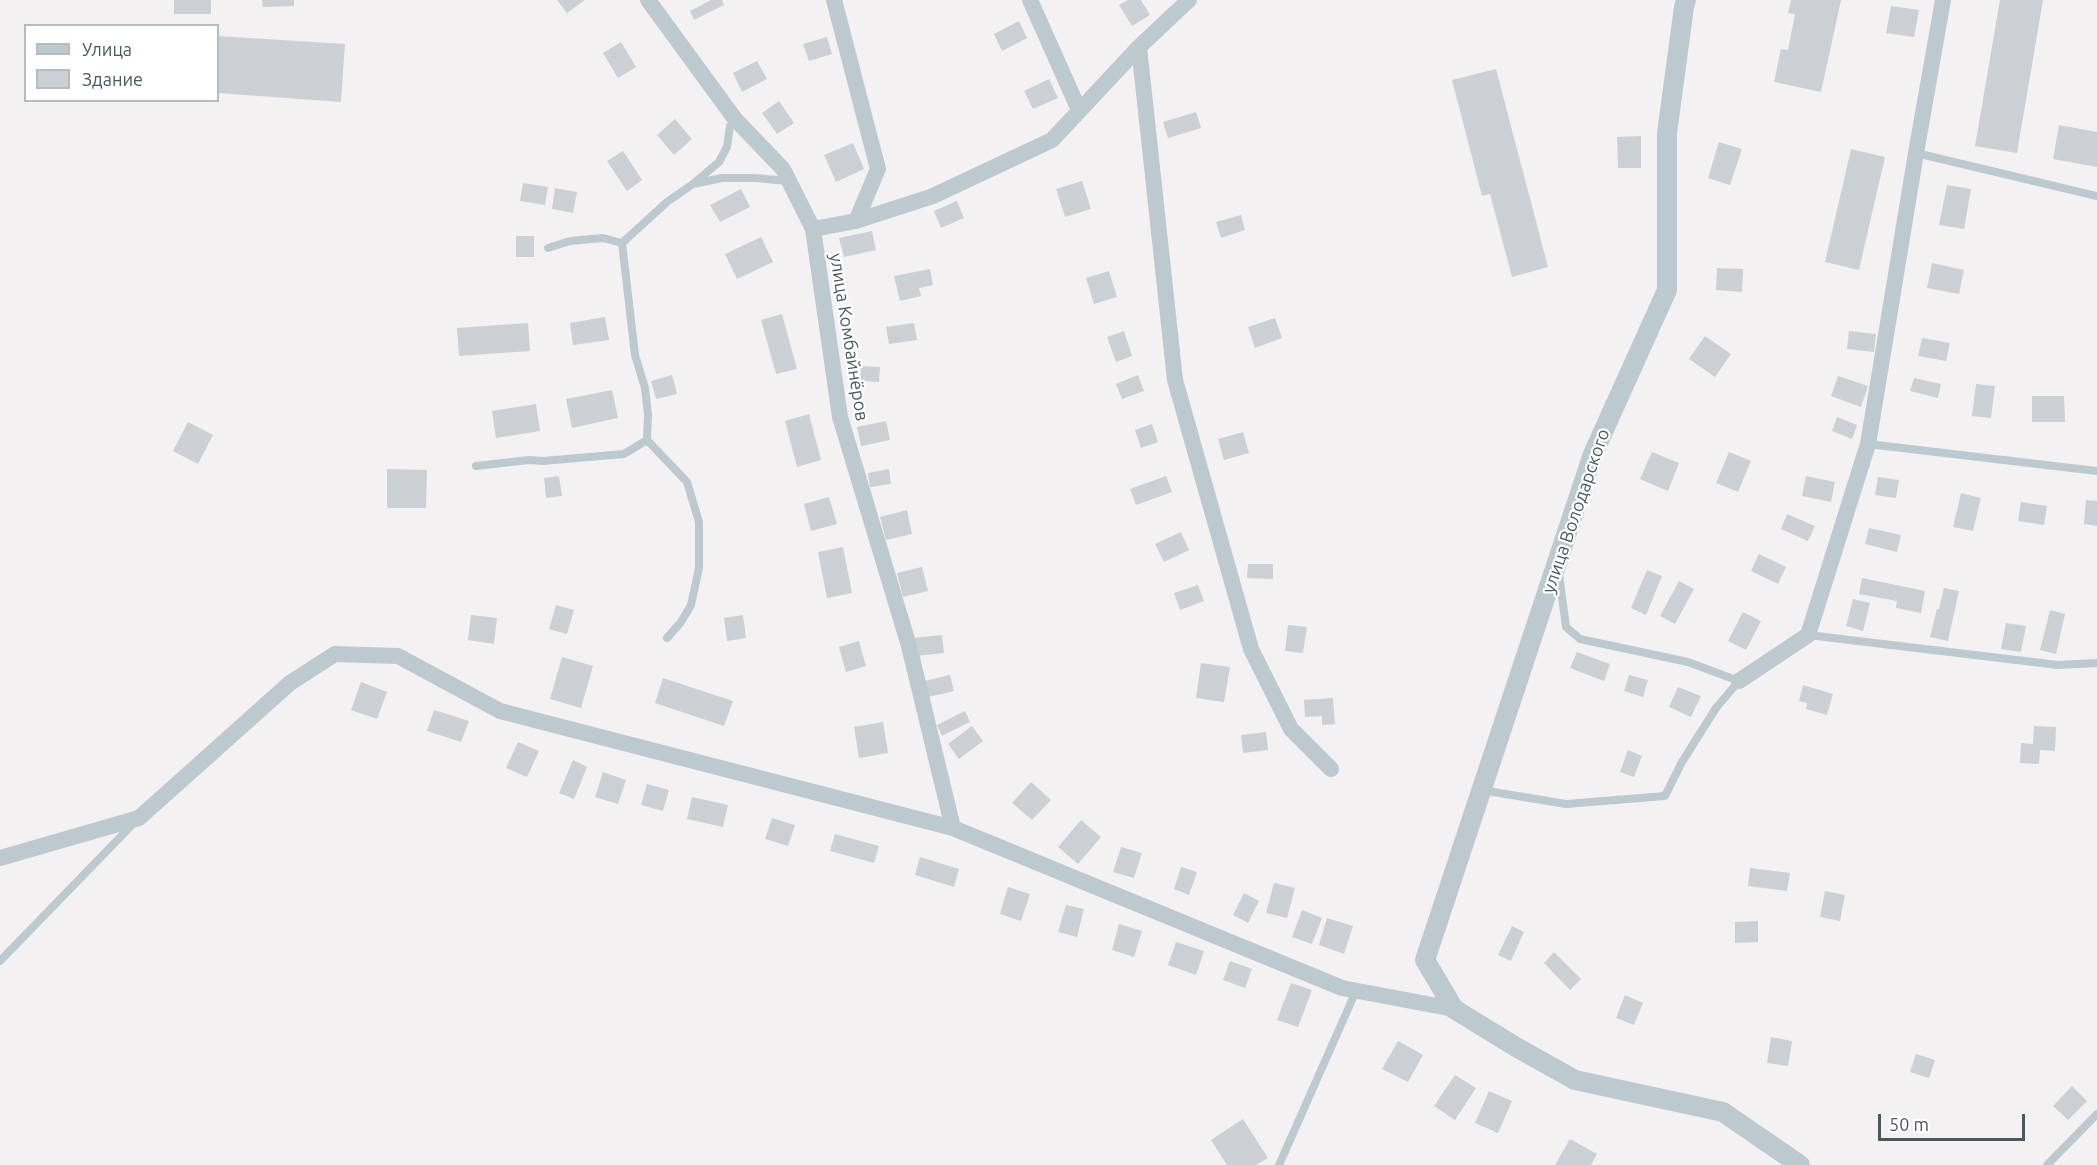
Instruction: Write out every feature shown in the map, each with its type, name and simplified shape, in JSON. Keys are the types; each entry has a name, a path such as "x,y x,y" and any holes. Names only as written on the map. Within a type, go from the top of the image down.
{"street":[{"name":"улица Комбайнёров","path":"648,0 735,119 783,169 813,229 840,417 909,646 953,828"},
{"path":"834,0 878,169 856,221"},
{"path":"1030,0 1079,110"},
{"path":"813,229 856,221 933,196 1052,140 1139,47 1189,0"},
{"name":"улица Володарского","path":"1454,1009 1425,960 1593,454 1666,290 1667,133 1686,0"},
{"path":"1739,681 1808,635 1868,444 1943,0"},
{"path":"1139,47 1175,380 1251,649 1291,729 1331,769"},
{"path":"0,858 139,818 290,683 335,654 398,656 500,711 953,828 1331,983 1356,991 1454,1009 1575,1080 1723,1112 1800,1165"}],"lane":[{"path":"622,243 666,202 693,184 719,162 727,147 730,126 735,119"},
{"path":"1916,153 2097,196"},
{"path":"693,184 722,178 756,177 789,181"},
{"path":"548,248 570,241 603,238 622,243"},
{"path":"622,243 635,355 645,388 648,415 647,440 687,482 699,522 699,568 691,605 681,622 667,638"},
{"path":"476,466 624,454 647,440"},
{"path":"1868,444 2097,471"},
{"path":"1481,790 1566,804 1665,796 1682,762 1716,708 1739,681 1688,662 1580,639 1566,627 1558,561"},
{"path":"1808,635 2058,665 2097,663"},
{"path":"0,961 139,818"},
{"path":"1279,1165 1356,991"},
{"path":"2047,1165 2097,1114"}],"building":[{"path":"174,0 211,0 211,14 174,14"},
{"path":"262,0 294,0 294,6 263,7"},
{"path":"557,0 585,0 567,13"},
{"path":"711,0 722,0 724,5 694,20 690,11"},
{"path":"1128,0 1141,0 1150,15 1132,26 1119,5"},
{"path":"1791,0 1841,0 1821,92 1774,82 1781,49 1788,50 1795,14 1788,13"},
{"path":"2000,0 2043,0 2017,153 1975,146"},
{"path":"1891,6 1919,10 1914,37 1886,33"},
{"path":"1019,21 1027,38 1002,51 994,34"},
{"path":"219,36 345,44 341,102 219,93"},
{"path":"827,37 832,54 809,61 803,44"},
{"path":"621,42 636,67 618,78 603,53"},
{"path":"757,61 767,79 742,92 733,73"},
{"path":"1496,69 1548,267 1512,277 1490,194 1482,196 1452,80"},
{"path":"1049,79 1058,98 1033,109 1024,91"},
{"path":"779,101 794,123 777,134 762,113"},
{"path":"1196,112 1201,128 1168,138 1163,122"},
{"path":"675,119 692,139 674,155 657,135"},
{"path":"2059,125 2097,132 2097,167 2053,159"},
{"path":"1641,136 1641,168 1618,168 1617,137"},
{"path":"1719,142 1742,149 1730,185 1708,178"},
{"path":"853,143 864,169 836,182 824,155"},
{"path":"1851,149 1885,157 1859,270 1825,262"},
{"path":"623,151 642,180 627,191 607,161"},
{"path":"1082,181 1091,209 1065,217 1056,189"},
{"path":"523,183 548,187 545,205 520,201"},
{"path":"1947,185 1971,189 1964,229 1939,225"},
{"path":"555,188 577,192 573,213 552,209"},
{"path":"741,189 750,207 720,222 710,205"},
{"path":"957,201 964,218 941,228 934,211"},
{"path":"1241,215 1245,230 1221,238 1216,222"},
{"path":"872,231 876,250 844,257 839,238"},
{"path":"516,236 534,236 534,257 516,257"},
{"path":"761,237 773,262 737,279 725,254"},
{"path":"1932,263 1964,270 1959,294 1927,288"},
{"path":"1717,268 1743,269 1742,292 1716,290"},
{"path":"930,269 933,285 919,288 921,296 900,301 894,276"},
{"path":"1109,271 1117,297 1094,304 1086,278"},
{"path":"782,314 797,369 776,374 761,320"},
{"path":"605,317 609,340 573,345 570,323"},
{"path":"1275,318 1282,338 1255,348 1248,327"},
{"path":"528,323 530,351 459,356 457,328"},
{"path":"914,323 917,340 889,344 886,327"},
{"path":"1124,331 1132,356 1116,362 1107,337"},
{"path":"1849,331 1876,334 1874,352 1847,349"},
{"path":"1705,336 1731,354 1715,377 1689,359"},
{"path":"1922,338 1950,343 1946,361 1918,356"},
{"path":"861,366 880,367 879,382 860,381"},
{"path":"672,375 677,394 656,399 651,381"},
{"path":"1138,375 1144,391 1122,399 1116,384"},
{"path":"1838,376 1868,386 1861,407 1831,396"},
{"path":"1914,378 1941,384 1938,398 1910,391"},
{"path":"1976,384 1995,386 1991,418 1972,416"},
{"path":"612,390 618,418 572,428 566,399"},
{"path":"2032,396 2064,396 2065,422 2032,422"},
{"path":"536,404 540,431 496,438 492,411"},
{"path":"809,414 821,460 797,467 785,421"},
{"path":"1837,417 1857,425 1852,439 1832,431"},
{"path":"886,421 890,440 861,446 857,427"},
{"path":"188,422 213,435 198,464 173,451"},
{"path":"1152,424 1158,442 1141,448 1135,430"},
{"path":"1243,432 1249,453 1224,460 1218,439"},
{"path":"1652,452 1679,463 1668,491 1640,479"},
{"path":"1729,452 1751,461 1738,492 1716,483"},
{"path":"387,469 427,470 426,508 387,508"},
{"path":"889,469 891,484 870,487 868,473"},
{"path":"559,476 562,496 546,498 544,478"},
{"path":"1166,476 1172,492 1136,505 1130,489"},
{"path":"1806,476 1835,482 1831,502 1802,496"},
{"path":"1878,477 1899,480 1896,498 1875,495"},
{"path":"1961,493 1981,498 1973,531 1953,527"},
{"path":"829,497 837,524 811,531 804,504"},
{"path":"2086,500 2097,501 2097,526 2084,524"},
{"path":"2021,502 2047,506 2044,525 2018,521"},
{"path":"907,510 912,534 886,540 880,517"},
{"path":"1787,514 1815,526 1808,541 1781,529"},
{"path":"1869,528 1901,535 1897,552 1865,544"},
{"path":"1181,532 1189,550 1164,562 1155,544"},
{"path":"843,547 852,593 827,598 818,552"},
{"path":"1759,554 1786,567 1778,584 1751,571"},
{"path":"1248,564 1273,564 1273,579 1247,578"},
{"path":"922,567 928,591 903,597 897,573"},
{"path":"1647,570 1662,576 1646,615 1631,608"},
{"path":"1862,578 1925,591 1921,613 1896,608 1897,601 1859,594"},
{"path":"1679,581 1694,589 1675,624 1660,616"},
{"path":"1198,585 1204,601 1180,610 1174,593"},
{"path":"1944,588 1959,591 1948,641 1930,637"},
{"path":"1853,599 1870,603 1863,631 1846,626"},
{"path":"556,605 574,610 567,634 549,629"},
{"path":"2050,610 2065,614 2056,654 2040,650"},
{"path":"1743,612 1761,621 1746,650 1728,641"},
{"path":"471,615 497,618 494,644 468,640"},
{"path":"743,615 746,638 727,641 724,618"},
{"path":"2006,623 2026,626 2021,652 2001,649"},
{"path":"1288,625 1307,627 1303,653 1285,651"},
{"path":"942,635 944,653 915,656 913,638"},
{"path":"859,641 866,666 846,672 839,647"},
{"path":"1577,652 1610,664 1604,681 1570,668"},
{"path":"562,657 593,666 581,708 550,699"},
{"path":"1201,663 1230,667 1224,702 1196,698"},
{"path":"950,675 954,691 928,697 924,681"},
{"path":"1629,675 1648,680 1643,697 1624,691"},
{"path":"663,678 733,701 724,726 655,703"},
{"path":"361,682 387,692 377,719 351,710"},
{"path":"1803,685 1833,694 1827,715 1806,709 1807,703 1799,701"},
{"path":"1678,687 1701,696 1691,717 1669,707"},
{"path":"1333,698 1335,724 1322,725 1322,716 1305,717 1304,700"},
{"path":"434,710 469,721 461,742 427,731"},
{"path":"965,711 970,722 942,736 937,725"},
{"path":"883,722 888,753 859,758 854,727"},
{"path":"972,726 983,741 959,759 948,744"},
{"path":"2034,726 2056,727 2055,751 2040,750 2039,764 2020,763 2021,743 2033,744"},
{"path":"1266,732 1268,750 1243,753 1241,735"},
{"path":"518,742 539,751 527,777 506,768"},
{"path":"1628,750 1642,756 1634,777 1620,772"},
{"path":"573,760 587,767 574,799 559,793"},
{"path":"603,772 626,780 618,804 595,797"},
{"path":"1031,782 1051,800 1032,820 1012,803"},
{"path":"647,784 669,790 663,811 641,805"},
{"path":"692,797 728,805 723,827 687,819"},
{"path":"772,818 795,825 788,846 765,839"},
{"path":"1081,820 1101,837 1078,864 1058,847"},
{"path":"835,834 879,846 874,863 830,851"},
{"path":"1121,847 1142,853 1134,878 1113,872"},
{"path":"920,857 959,869 954,887 915,875"},
{"path":"1181,867 1197,872 1189,895 1174,889"},
{"path":"1750,868 1790,873 1787,891 1748,886"},
{"path":"1274,883 1295,888 1287,918 1266,913"},
{"path":"1008,887 1030,894 1021,921 1000,914"},
{"path":"1825,891 1845,895 1840,921 1820,917"},
{"path":"1244,893 1259,901 1248,923 1233,915"},
{"path":"1066,905 1084,909 1077,937 1058,932"},
{"path":"1302,910 1322,918 1312,944 1292,937"},
{"path":"1327,918 1353,926 1344,954 1319,945"},
{"path":"1758,921 1758,942 1735,943 1735,922"},
{"path":"1119,924 1142,931 1134,957 1112,950"},
{"path":"1512,926 1524,932 1511,961 1498,955"},
{"path":"1176,942 1204,951 1196,975 1168,965"},
{"path":"1554,952 1581,979 1570,990 1544,963"},
{"path":"1230,961 1252,969 1245,988 1223,980"},
{"path":"1291,983 1312,990 1298,1027 1277,1020"},
{"path":"1625,995 1643,1003 1634,1025 1616,1018"},
{"path":"1771,1037 1792,1041 1788,1066 1767,1063"},
{"path":"1398,1041 1423,1055 1408,1082 1382,1069"},
{"path":"1916,1054 1935,1060 1929,1078 1910,1072"},
{"path":"1455,1075 1476,1088 1455,1120 1434,1106"},
{"path":"2072,1086 2087,1101 2068,1120 2053,1106"},
{"path":"1489,1091 1512,1101 1498,1133 1475,1123"},
{"path":"1243,1119 1268,1158 1256,1165 1227,1165 1211,1140"},
{"path":"1570,1139 1597,1154 1591,1165 1555,1165"}]}
